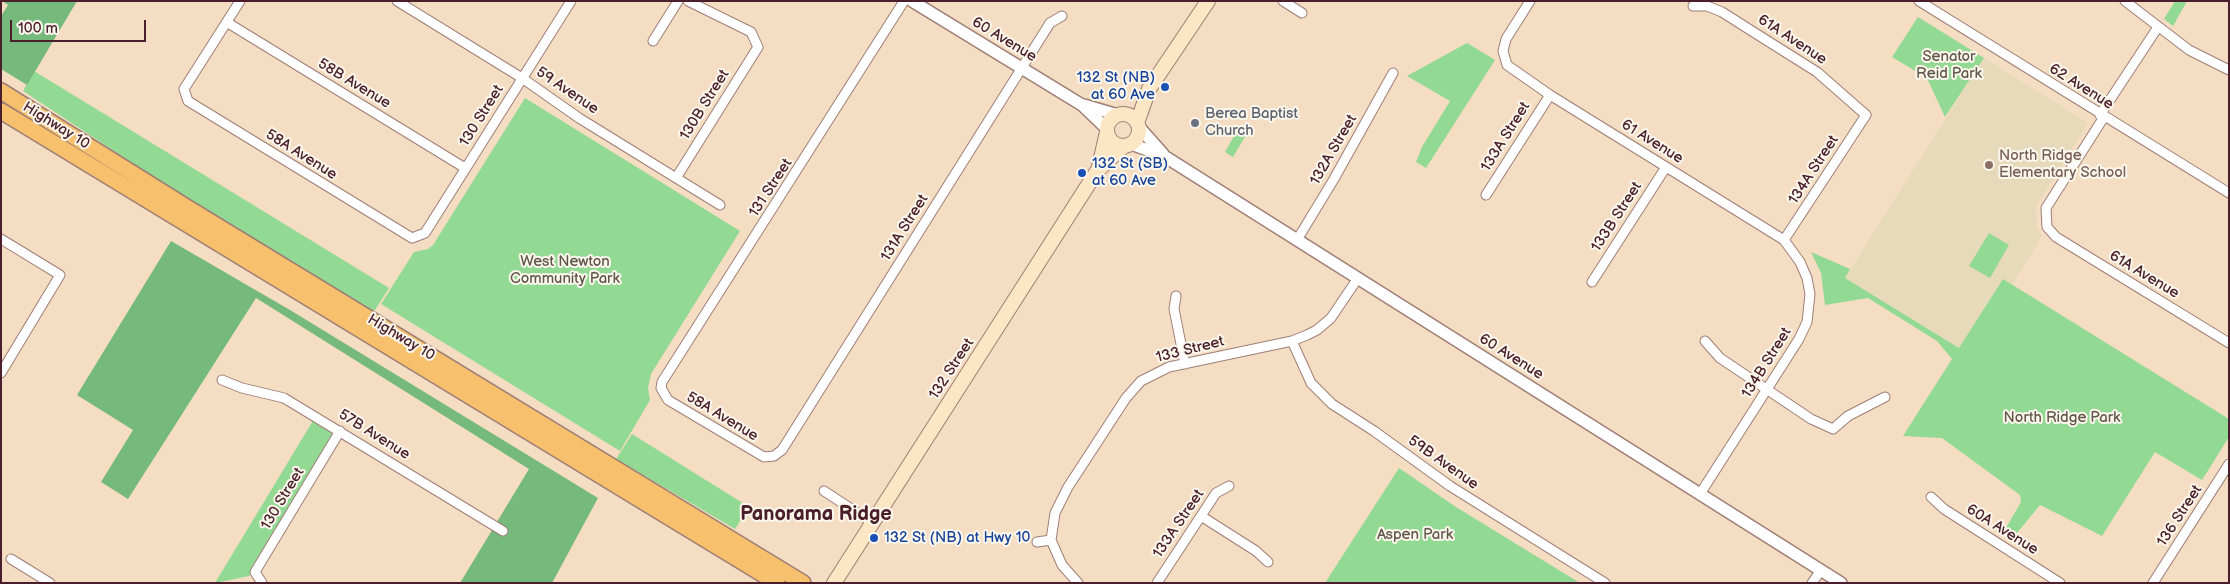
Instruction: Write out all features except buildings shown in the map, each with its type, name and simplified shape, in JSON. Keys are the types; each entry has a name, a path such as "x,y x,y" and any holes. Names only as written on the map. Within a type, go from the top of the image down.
{"highway":[{"name":"Highway 10","path":"1,91 188,208 803,583"},
{"name":"Highway 10","path":"1,111 776,583"}],"main road":[{"path":"1149,90 1110,120 1107,131 1111,141 1128,145 1138,137 1138,125 1149,90 1208,1"},
{"path":"1119,114 1130,116 1138,125"},
{"name":"132 Street","path":"1097,172 1107,131"},
{"name":"132 Street","path":"834,583 1097,172 1128,145"}],"street":[{"path":"228,23 240,1"},
{"name":"59 Avenue","path":"397,1 522,78 579,118 720,206"},
{"name":"130 Street","path":"412,238 425,233 571,1"},
{"path":"653,41 678,1"},
{"name":"130B Street","path":"676,178 758,47 751,32 688,1"},
{"name":"131 Street","path":"661,388 666,374 746,246 768,218 904,1"},
{"path":"1283,1 1302,13"},
{"name":"61 Avenue","path":"1530,1 1506,39 1503,51 1507,65 1550,95 1784,240"},
{"name":"62 Avenue","path":"1919,1 2229,193"},
{"path":"2125,1 2189,50 2229,70"},
{"name":"60 Avenue","path":"917,3 1082,105 1107,131"},
{"name":"61A Avenue","path":"1693,6 1707,6 1730,17 1817,72 1866,115"},
{"name":"131A Street","path":"774,456 780,453 1050,23 1062,16"},
{"name":"58A Avenue","path":"228,23 184,90 188,102 412,238"},
{"name":"58B Avenue","path":"228,23 465,168"},
{"path":"2102,116 2158,26"},
{"name":"132A Street","path":"1297,240 1394,73"},
{"name":"133A Street","path":"1486,195 1550,95"},
{"name":"60 Avenue","path":"1082,105 1119,114"},
{"name":"134A Street","path":"1784,240 1866,115"},
{"name":"61A Avenue","path":"2102,116 2046,208 2047,227 2056,238 2229,343"},
{"name":"60 Avenue","path":"1138,125 1164,156"},
{"name":"60 Avenue","path":"1128,145 1164,156 1841,583"},
{"name":"133B Street","path":"1592,282 1666,167"},
{"path":"1,240 60,275 1,373"},
{"name":"134B Street","path":"1700,494 1799,340 1808,322 1810,294 1807,278 1800,262 1784,240"},
{"name":"133 Street","path":"1051,540 1055,513 1062,499 1131,392 1152,374 1185,364 1292,341 1324,324 1337,310 1358,278"},
{"path":"1176,296 1174,309 1185,364"},
{"name":"59B Avenue","path":"1292,341 1311,383 1332,404 1374,431 1450,486 1605,583"},
{"path":"1705,341 1720,358 1811,419 1834,429 1848,416 1885,398"},
{"name":"57B Avenue","path":"222,380 236,386 284,398 503,532"},
{"name":"58A Avenue","path":"661,388 668,400 713,428 758,455 774,456"},
{"name":"130 Street","path":"260,582 255,572 340,431"},
{"name":"136 Street","path":"2153,583 2229,464"},
{"name":"133A Street","path":"1157,583 1216,493 1229,486"},
{"path":"824,491 873,523"},
{"name":"60A Avenue","path":"1931,497 1944,509 2060,583"},
{"path":"1202,516 1256,551 1268,562"},
{"path":"1036,542 1051,540 1062,565 1078,583"},
{"path":"11,559 50,583"},
{"path":"1812,583 1821,570"}],"shaded area":[{"name":"North Ridge Elementary School","path":"1984,58 2088,123 2036,207 2037,227 2042,236 2012,285 2003,280 1959,348 1845,278"}],"green space":[{"path":"2,1 77,1 27,85 1,69 1,16 8,5"},
{"path":"2175,1 2187,1 2173,26 2164,19"},
{"name":"Senator Reid Park","path":"1918,17 1984,58 1945,117 1927,78 1892,57"},
{"path":"1467,43 1495,60 1426,168 1416,162 1422,147 1450,101 1407,76"},
{"path":"34,71 389,288 373,313 149,174 23,91"},
{"name":"West Newton Community Park","path":"525,98 740,231 651,374 648,388 650,400 620,451 381,304 414,252 428,249 433,245"},
{"path":"1240,125 1249,130 1233,157 1225,152"},
{"path":"1989,233 2009,245 1990,278 1969,266"},
{"path":"171,241 290,310 598,498 552,583 460,583 529,469 256,298 128,499 101,482 133,430 77,395"},
{"name":"North Ridge Park","path":"1811,252 1850,269 1845,278 1959,348 2003,279 2229,419 2229,437 2202,480 2155,452 2102,536 2040,505 2012,539 2003,533 2021,502 2020,495 1942,438 1903,436 1952,359 1937,341 1868,298 1825,305 1821,273"},
{"path":"314,419 336,433 333,443 249,576 215,583"},
{"path":"632,434 749,507 735,529 616,459"},
{"name":"Aspen Park","path":"1399,468 1456,507 1580,583 1325,583"}],"place":[{"name":"132 St (NB) at 60 Ave","path":"1165,87"},
{"name":"Berea Baptist Church","path":"1195,123"},
{"name":"North Ridge Elementary School","path":"1989,165"},
{"name":"132 St (SB) at 60 Ave","path":"1082,173"},
{"name":"132 St (NB) at Hwy 10","path":"874,538"}],"district":[{"name":"Panorama Ridge","path":"816,515"}]}
